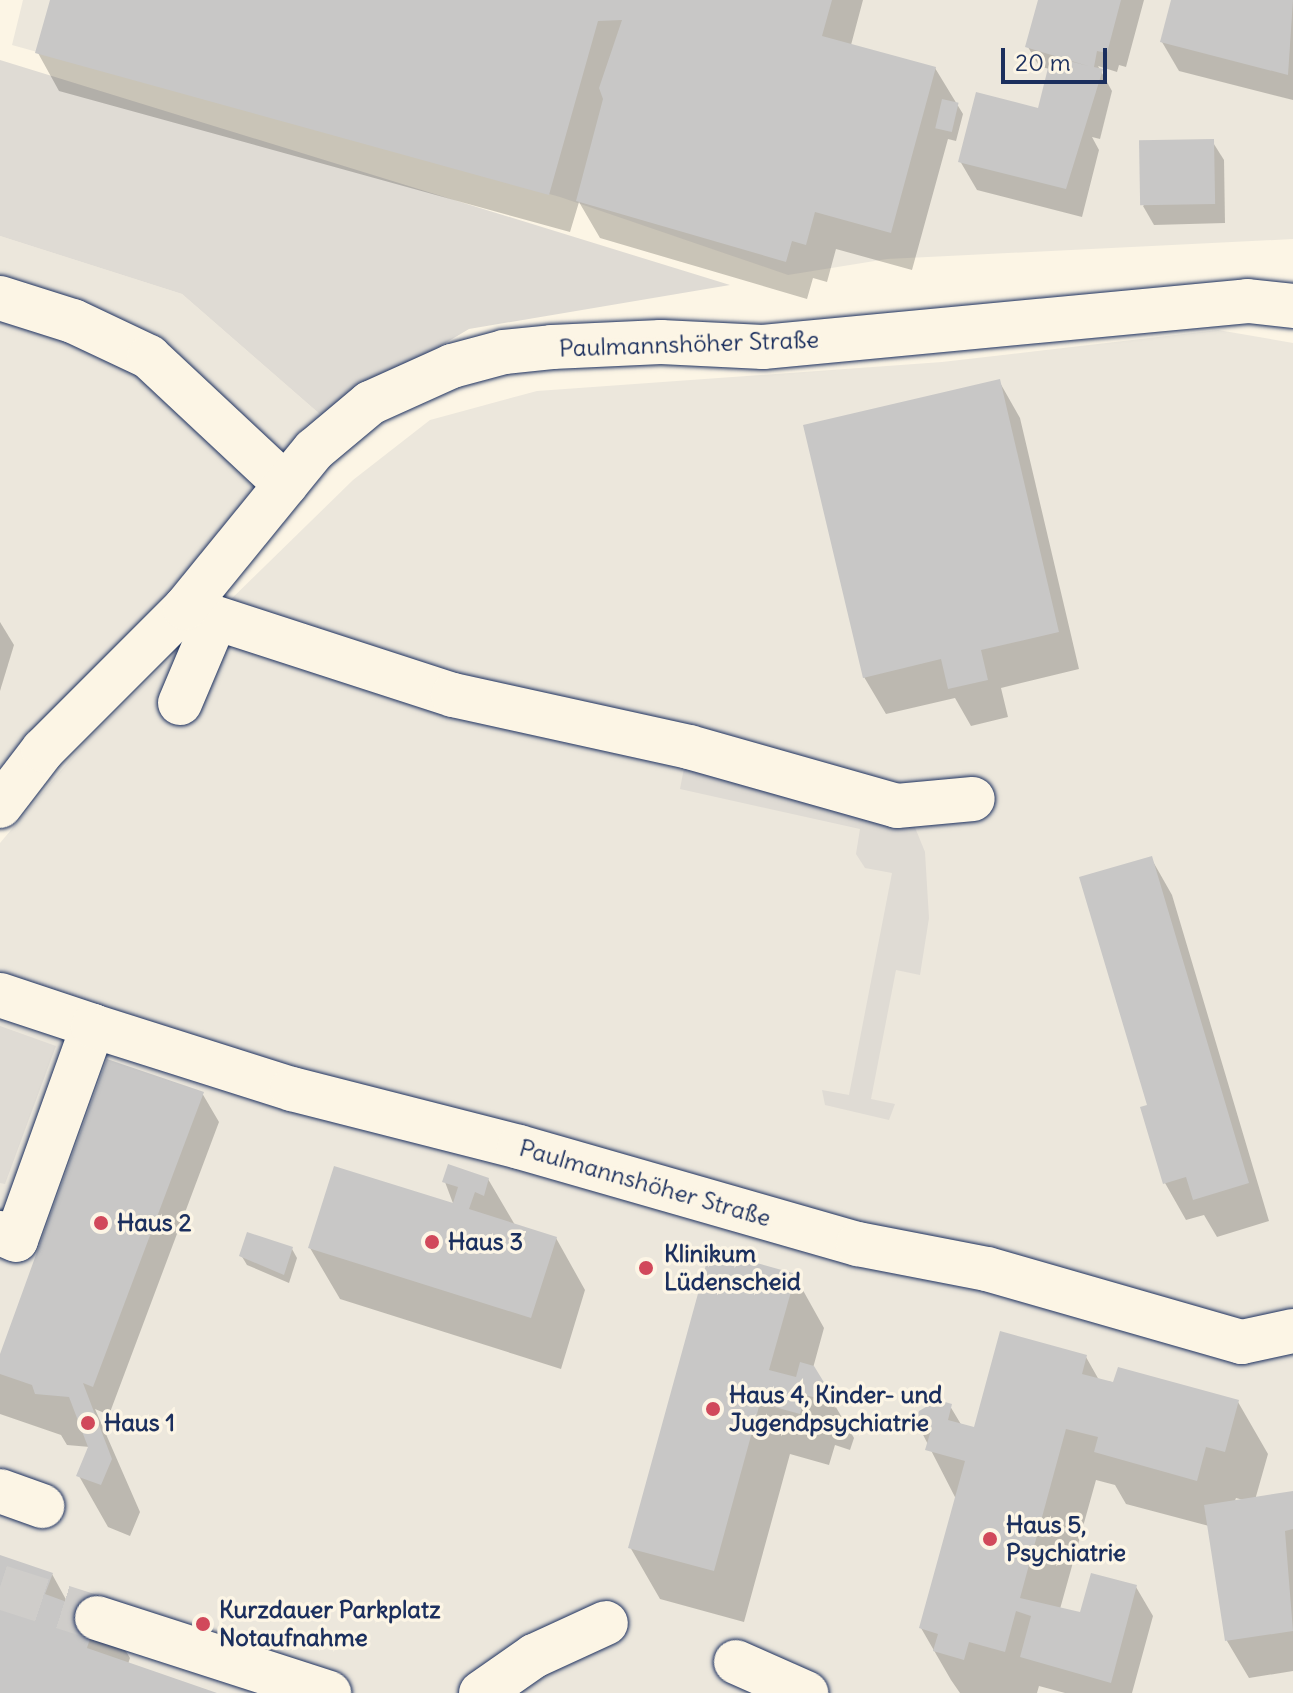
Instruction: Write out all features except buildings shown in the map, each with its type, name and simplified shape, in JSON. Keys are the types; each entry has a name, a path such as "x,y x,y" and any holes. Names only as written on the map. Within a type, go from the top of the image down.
{"street":[{"path":"0,298 73,321 149,357 286,485"},
{"name":"Paulmannshöher Straße","path":"0,806 43,750 200,614 286,485 314,450 370,403 452,366 504,352 661,342 763,347 1248,301 1293,306"},
{"path":"180,703 200,614 453,695 689,747 897,806 973,799"},
{"name":"Paulmannshöher Straße","path":"0,995 292,1089 858,1244 987,1269 1242,1342 1293,1331"},
{"path":"0,1233 16,1240 93,1026"},
{"path":"0,1491 42,1506"},
{"path":"97,1618 329,1693"},
{"path":"481,1693 534,1656 606,1623"},
{"path":"736,1662 806,1693"}],"shaded area":[{"path":"23,0 1293,0 1293,239 887,259 788,275 560,197 12,45"},
{"path":"0,60 730,285 469,329 322,416 182,294 0,236"},
{"path":"0,236 182,294 322,416 225,531 0,771"},
{"name":"Klinikum Lüdenscheid","path":"1218,330 1293,343 1293,1693 0,1693 0,843 85,742 353,480 430,420 537,391 942,362"},
{"path":"684,768 914,825 925,852 929,918 920,975 896,970 871,1099 895,1104 889,1120 825,1105 822,1090 849,1095 892,873 865,868 856,854 860,829 680,789"},
{"path":"0,1026 56,1046 5,1184 0,1183"}],"tunnel":[{"path":"0,1587 97,1618"}],"place":[{"name":"Haus 2","path":"101,1223"},
{"name":"Haus 3","path":"432,1242"},
{"name":"Klinikum Lüdenscheid","path":"646,1268"},
{"name":"Haus 4, Kinder- und Jugendpsychiatrie","path":"713,1409"},
{"name":"Haus 1","path":"88,1423"},
{"name":"Haus 5, Psychiatrie","path":"990,1539"},
{"name":"Kurzdauer Parkplatz Notaufnahme","path":"203,1624"}]}
